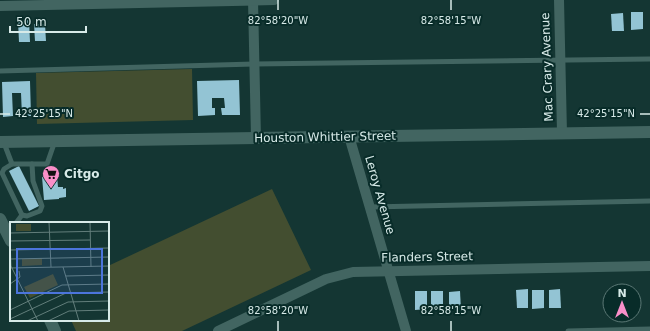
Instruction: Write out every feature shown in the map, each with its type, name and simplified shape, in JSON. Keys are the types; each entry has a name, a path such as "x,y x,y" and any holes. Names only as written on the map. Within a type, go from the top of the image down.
{"street":[{"path":"253,0 256,138"},
{"path":"0,6 274,0"},
{"name":"Mac Crary Avenue","path":"558,0 562,133"},
{"name":"Houston Whittier Street","path":"2,142 650,132"},
{"name":"Leroy Avenue","path":"349,136 406,331"},
{"path":"0,219 7,236"},
{"name":"Flanders Street","path":"218,331 326,279 353,272 389,270 650,266"},
{"path":"51,321 56,331"}],"lane":[{"path":"0,71 254,64 650,58"},
{"path":"22,215 1,174 4,169 12,164 47,164 55,141"},
{"path":"2,142 12,164"},
{"path":"22,215 27,216 34,214 40,211 42,206 33,181 32,164"},
{"path":"370,207 650,201"},
{"path":"17,222 22,215"},
{"path":"568,331 650,329"}],"green space":[{"path":"192,69 193,120 37,124 36,73"},
{"path":"272,189 311,270 182,331 76,331 71,321 109,321 109,266"}],"building":[{"path":"631,12 643,12 643,29 631,30"},
{"path":"623,13 624,31 612,31 611,14"},
{"path":"29,20 30,42 19,42 18,21"},
{"path":"34,24 45,24 46,41 35,41"},
{"path":"239,80 240,115 222,115 221,108 225,108 224,98 212,98 212,108 215,108 215,115 198,116 197,81"},
{"path":"30,81 31,116 22,116 21,93 12,93 13,116 3,117 2,82"},
{"path":"19,166 39,206 29,211 9,171"},
{"path":"57,176 58,187 63,187 63,189 66,188 66,197 44,200 42,177"},
{"path":"528,289 528,308 517,308 516,290"},
{"path":"560,289 561,308 549,308 549,290"},
{"path":"532,290 544,290 544,308 532,309"},
{"path":"415,291 427,291 427,309 415,310"},
{"path":"431,291 443,291 443,310 431,310"},
{"path":"460,291 461,310 449,310 449,292"}],"place":[{"name":"Citgo","path":"51,189"}]}
